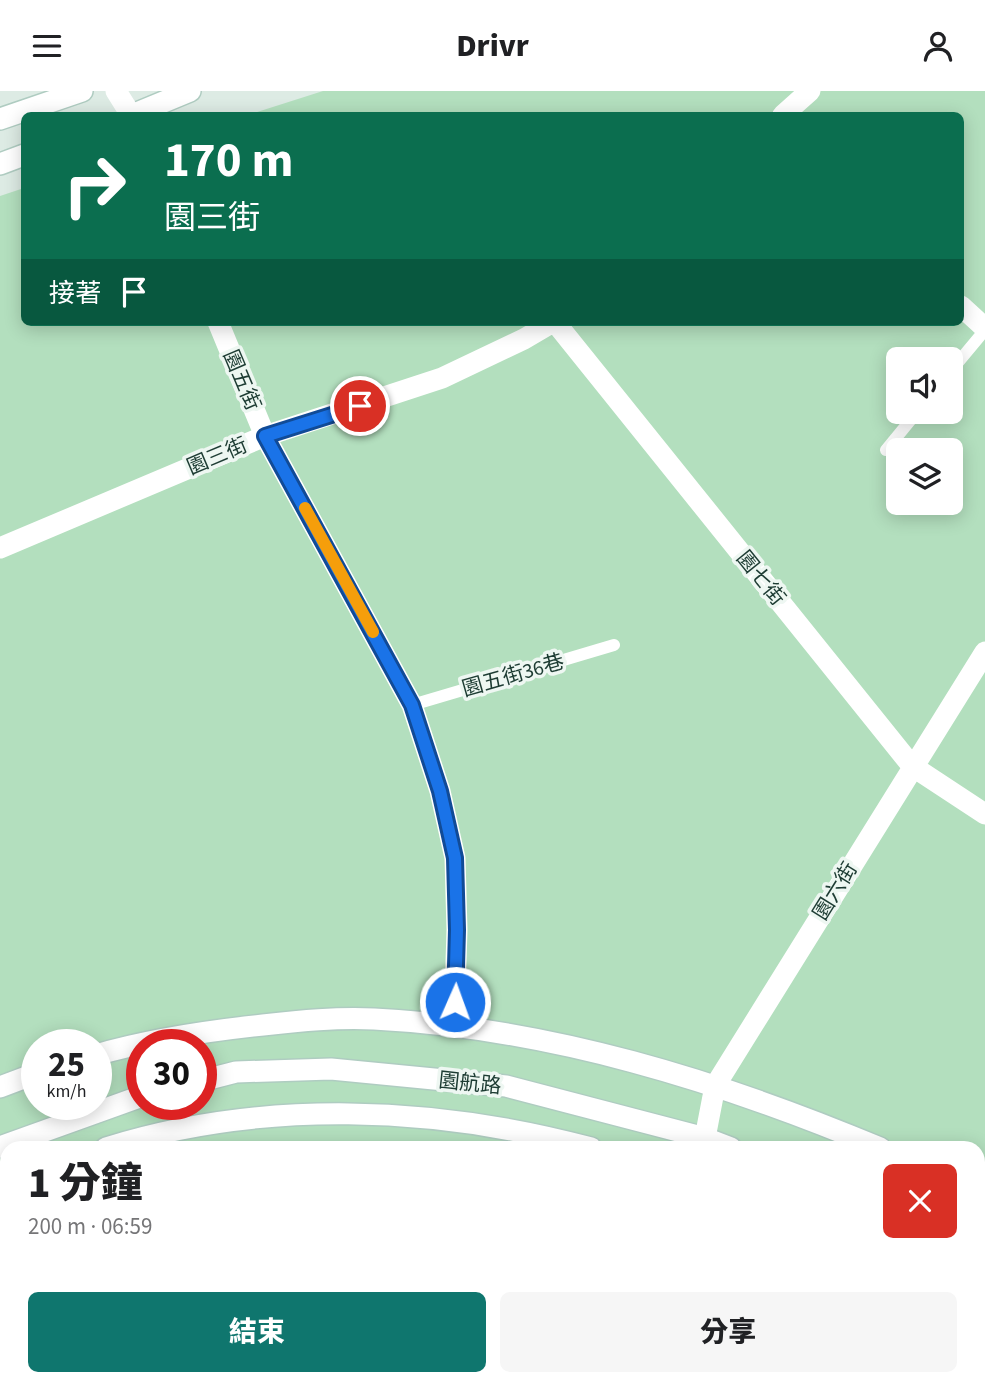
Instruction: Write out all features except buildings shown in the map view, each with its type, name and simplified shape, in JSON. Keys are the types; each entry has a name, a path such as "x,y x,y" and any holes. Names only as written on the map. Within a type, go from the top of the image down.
{"street":[{"path":"23,112 82,91"},
{"path":"116,91 130,112"},
{"path":"139,112 190,91"},
{"path":"786,112 810,91"},
{"path":"0,120 21,113"},
{"path":"0,164 21,156"},
{"path":"964,309 985,329"},
{"name":"園五街","path":"220,326 265,436 412,705 440,791 455,858 457,930 454,1025"},
{"name":"園三街","path":"0,548 265,436 442,378 546,326"},
{"name":"園七街","path":"557,326 912,766 985,814"},
{"name":"園六街","path":"705,1138 715,1086 985,652"},
{"path":"112,1050 215,1031 296,1021 372,1019 454,1025 598,1053 715,1086 861,1141"},
{"name":"園航路","path":"217,1077 236,1072 331,1069 506,1086 713,1141"},
{"path":"0,1087 21,1079"},
{"path":"17,1141 126,1102"},
{"path":"128,1141 250,1119 335,1113 408,1116 564,1141"}],"lane":[{"path":"963,356 985,329"},
{"path":"896,438 907,424"},
{"name":"園五街36巷","path":"412,705 614,645"}],"green space":[{"path":"323,91 985,91 985,1141 0,1141 0,196 21,189 21,326 964,326 964,112 257,112"}],"slow traffic":[{"path":"305,508 373,632"}],"route":[{"path":"360,406 265,436 412,705 440,791 455,858 455,1002"}]}
